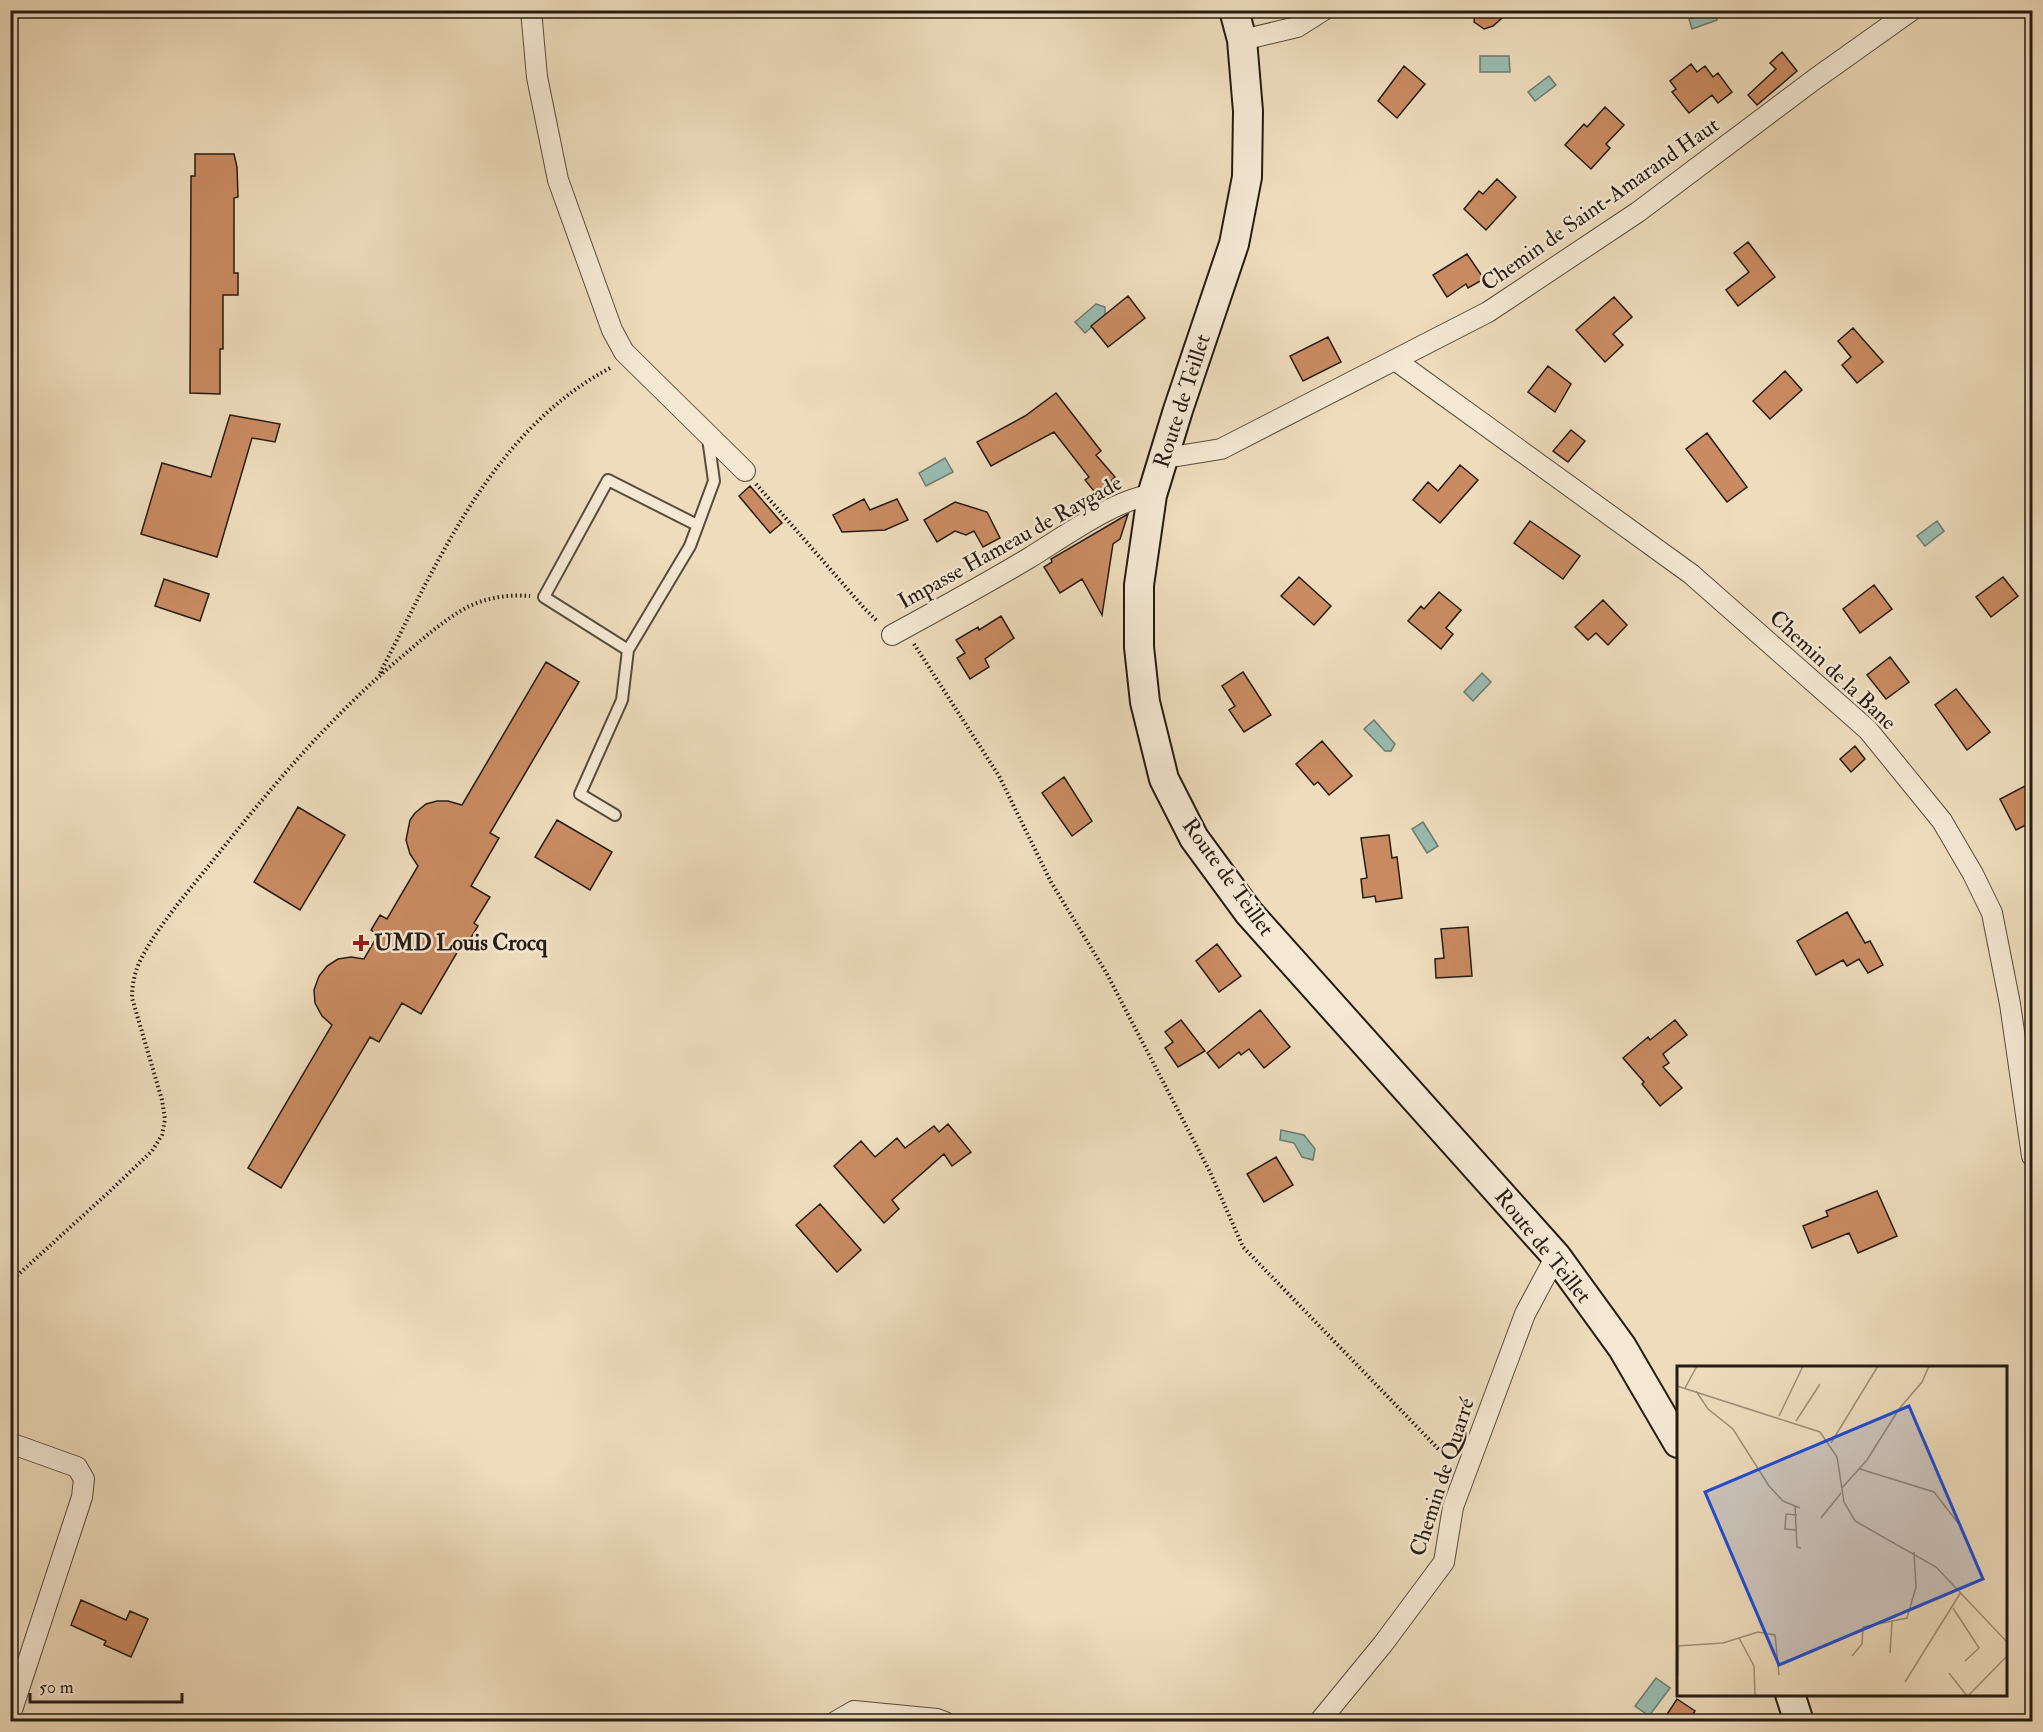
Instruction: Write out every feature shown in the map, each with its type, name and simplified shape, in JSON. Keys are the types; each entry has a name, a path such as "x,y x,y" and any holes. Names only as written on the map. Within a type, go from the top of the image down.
{"main road":[{"name":"Route de Teillet","path":"1234,10 1242,40 1248,111 1247,177 1234,244 1152,495 1139,585 1139,647 1145,702 1164,780 1194,838 1249,913 1556,1256 1622,1347 1677,1441"},
{"path":"1790,1696 1799,1722"}],"street":[{"path":"531,10 537,77 558,180 612,330 624,352 745,471"},
{"path":"1242,40 1297,27 1324,10"},
{"name":"Chemin de Saint-Amarand Haut","path":"1164,455 1178,456 1221,449 1488,312 1638,212 1815,79 1912,10"},
{"name":"Chemin de la Bane","path":"1395,360 1691,574 1868,730 1942,821 1974,874 1992,913 2010,1004 2032,1156"},
{"name":"Impasse Hameau de Raygade","path":"898,632 981,587 1097,517 1137,497 1152,495"},
{"name":"Chemin de Quarré","path":"1319,1722 1383,1644 1444,1563 1453,1507 1525,1314 1556,1256"},
{"path":"10,1443 77,1467 84,1479 82,1497 10,1716"},
{"path":"835,1722 854,1711 937,1719 945,1722"}],"lane":[{"path":"615,815 580,794 622,700 628,650 690,546 714,481 708,434"},
{"path":"628,650 544,597 608,480 698,525"}],"path":[{"path":"378,677 482,486 510,449 550,408 591,378 631,359"},
{"path":"745,471 864,608 898,632 999,776 1051,882 1107,974 1210,1172 1243,1247 1465,1476"},
{"path":"10,1282 126,1176 152,1150 162,1135 165,1119 162,1100 132,998 132,982 140,962 169,915 282,777 344,709 378,677 429,634 465,609 484,600 506,596 544,597"}],"water":[{"path":"1713,11 1717,20 1692,29 1689,19"},
{"path":"1480,56 1509,56 1510,72 1480,72"},
{"path":"1549,76 1556,85 1535,101 1528,92"},
{"path":"1096,304 1105,307 1105,315 1085,333 1075,322"},
{"path":"945,458 953,472 926,486 919,473"},
{"path":"1937,521 1944,531 1925,546 1917,536"},
{"path":"1482,673 1491,682 1473,701 1464,692"},
{"path":"1374,720 1395,744 1391,751 1385,751 1364,729"},
{"path":"1423,822 1438,846 1427,853 1412,829"},
{"path":"1281,1130 1304,1135 1315,1149 1313,1160 1302,1157 1294,1143 1280,1140"},
{"path":"1656,1678 1670,1688 1649,1716 1635,1706"}],"building":[{"path":"1475,10 1511,10 1493,26 1484,29 1474,22"},
{"path":"1782,52 1797,71 1757,105 1748,95 1776,69 1770,63"},
{"path":"1691,64 1697,72 1705,66 1713,77 1718,73 1732,92 1718,103 1712,95 1689,113 1672,92 1676,89 1670,81"},
{"path":"1404,66 1425,84 1397,118 1378,101"},
{"path":"1605,107 1624,125 1606,144 1610,148 1591,169 1565,145 1584,124 1587,127"},
{"path":"195,154 234,154 237,167 238,197 234,198 234,273 238,273 238,295 223,295 220,394 190,393 191,176 195,176"},
{"path":"1497,179 1516,197 1486,230 1464,209 1479,191 1483,194"},
{"path":"1748,242 1775,277 1738,306 1726,290 1749,272 1734,253"},
{"path":"1467,254 1484,279 1468,288 1466,284 1447,297 1433,275"},
{"path":"1128,296 1145,318 1108,347 1091,326"},
{"path":"1614,297 1632,317 1613,334 1623,345 1605,362 1576,330"},
{"path":"1853,328 1883,362 1857,383 1842,365 1851,357 1838,341"},
{"path":"1328,337 1341,362 1303,381 1290,356"},
{"path":"1548,366 1571,384 1555,412 1528,392"},
{"path":"1785,371 1802,390 1770,419 1753,401"},
{"path":"1056,393 1101,451 1096,455 1115,477 1111,481 1113,483 1098,496 1085,480 1089,477 1054,432 991,466 977,442 1025,416"},
{"path":"230,415 280,424 275,442 252,438 217,557 141,534 162,463 211,477"},
{"path":"1571,430 1585,441 1568,462 1553,451"},
{"path":"1707,433 1747,487 1727,502 1686,449"},
{"path":"1460,465 1478,480 1440,523 1413,500 1428,482 1438,491"},
{"path":"750,486 782,523 770,533 739,496"},
{"path":"864,499 870,510 897,499 908,520 885,530 842,532 833,515"},
{"path":"955,502 987,512 1000,538 983,547 974,531 966,535 955,531 937,542 924,520"},
{"path":"1128,514 1120,539 1113,544 1102,615 1082,579 1060,593 1044,567 1052,562 1051,559"},
{"path":"1530,521 1580,556 1563,579 1514,543"},
{"path":"1299,577 1331,606 1314,625 1281,596"},
{"path":"2003,577 2018,596 1991,617 1976,597"},
{"path":"164,579 209,594 200,621 155,606"},
{"path":"1874,585 1892,609 1860,633 1843,609"},
{"path":"1439,592 1461,610 1446,628 1453,634 1441,649 1408,621 1421,606 1424,609"},
{"path":"1603,600 1627,625 1608,645 1596,633 1588,640 1575,627"},
{"path":"1001,616 1014,638 985,659 989,667 970,679 957,658 965,653 956,640 978,627 979,630"},
{"path":"1890,657 1909,682 1886,699 1867,675"},
{"path":"546,662 579,682 490,833 499,838 471,886 490,897 474,923 478,926 466,946 462,944 421,1014 402,1003 379,1042 370,1037 281,1188 248,1168 332,1025 322,1016 315,1003 314,990 319,976 327,966 338,959 351,957 364,959 378,935 371,930 380,915 387,919 418,866 410,854 406,840 410,820 426,804 448,801 462,805"},
{"path":"1243,672 1271,715 1244,732 1229,710 1235,706 1222,686"},
{"path":"1956,689 1990,732 1967,750 1935,705"},
{"path":"1322,741 1352,776 1329,795 1318,782 1314,785 1296,764"},
{"path":"1855,746 1865,759 1851,772 1840,759"},
{"path":"1064,777 1092,821 1072,836 1042,793"},
{"path":"2027,785 2032,795 2032,822 2016,830 2000,799"},
{"path":"298,807 345,835 300,910 254,882"},
{"path":"557,820 612,852 590,890 535,857"},
{"path":"1389,835 1392,858 1397,857 1402,898 1376,902 1375,896 1363,898 1361,879 1367,878 1361,838"},
{"path":"1847,912 1865,943 1870,941 1883,965 1868,973 1859,959 1847,966 1843,960 1816,975 1797,941"},
{"path":"1468,927 1472,976 1436,978 1435,959 1444,958 1441,929"},
{"path":"1217,944 1241,976 1219,992 1196,961"},
{"path":"1260,1010 1290,1047 1264,1068 1249,1049 1241,1055 1239,1052 1219,1068 1207,1053"},
{"path":"1181,1020 1205,1051 1178,1067 1165,1048 1173,1042 1165,1032"},
{"path":"1675,1020 1687,1035 1663,1054 1669,1063 1663,1067 1682,1088 1660,1106 1642,1084 1644,1082 1623,1058 1648,1037 1650,1040"},
{"path":"948,1124 971,1152 952,1166 944,1154 892,1200 899,1209 884,1223 834,1166 861,1141 875,1157 897,1138 905,1148 934,1126 939,1132"},
{"path":"1276,1157 1293,1185 1264,1202 1247,1174"},
{"path":"1877,1191 1897,1236 1858,1253 1849,1233 1812,1248 1803,1226 1828,1216 1826,1211"},
{"path":"820,1204 861,1250 837,1272 796,1225"},
{"path":"81,1600 126,1620 130,1611 148,1619 131,1657 104,1645 106,1641 71,1625"},
{"path":"1677,1699 1695,1711 1688,1722 1662,1722"}],"place":[{"name":"UMD Louis Crocq","path":"361,943"}]}
